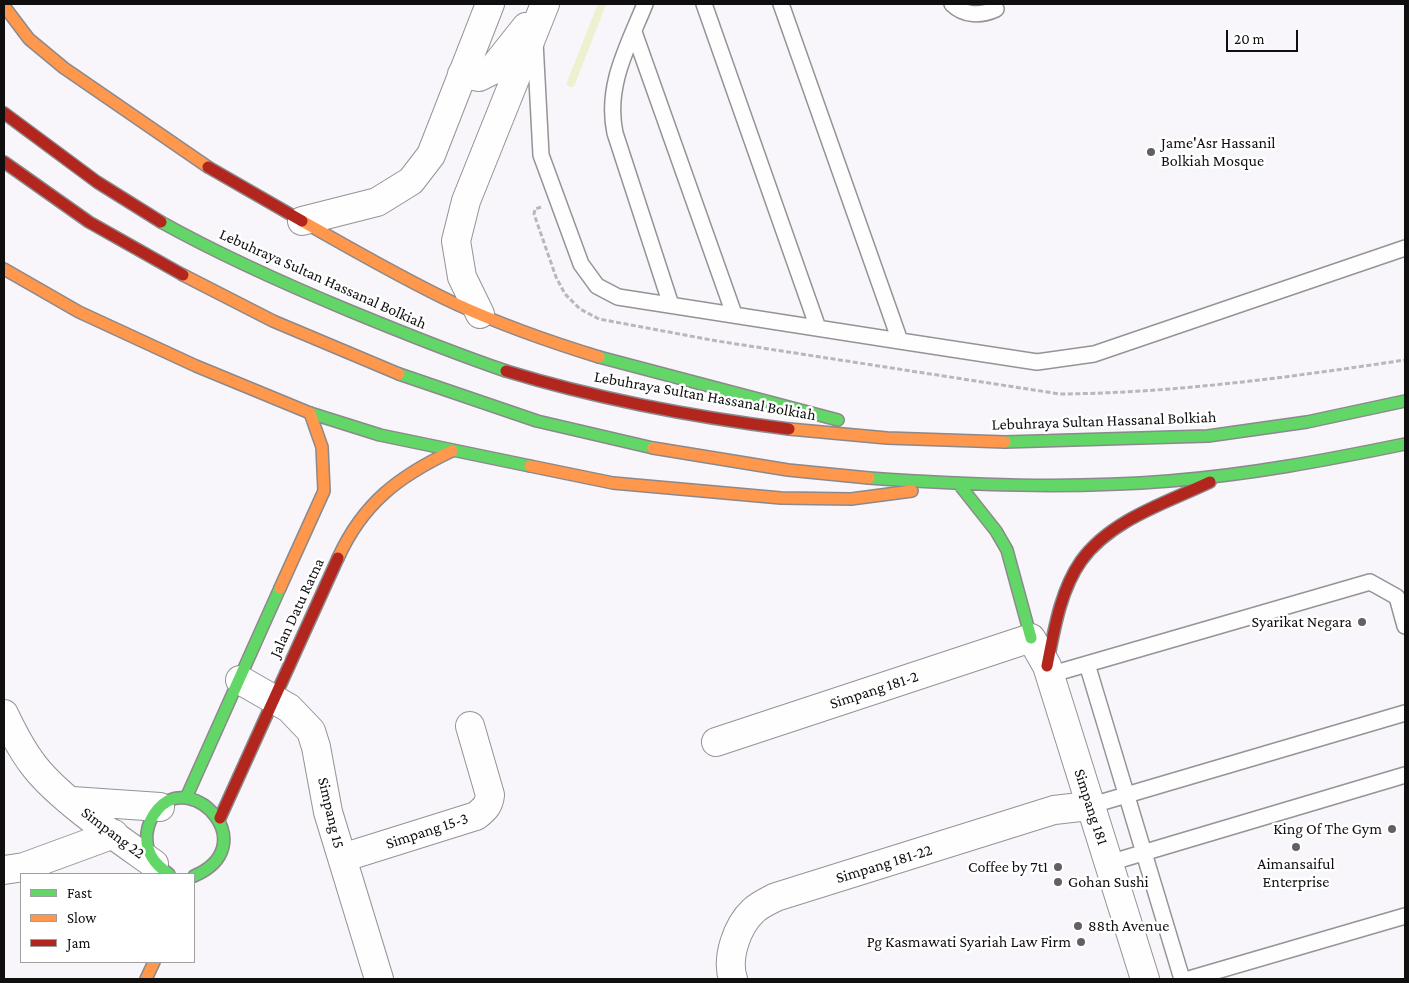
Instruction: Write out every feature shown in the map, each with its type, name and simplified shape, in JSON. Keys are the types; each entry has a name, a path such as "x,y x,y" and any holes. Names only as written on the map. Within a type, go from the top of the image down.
{"main road":[{"path":"4,6 30,39 72,74 212,168 388,270 480,314 594,355 924,442"},
{"name":"Lebuhraya Sultan Hassanal Bolkiah","path":"4,113 90,178 155,219 224,255 310,295 464,357 589,394 668,410 834,434 924,442 1058,442 1208,436 1354,414 1405,401"},
{"path":"4,162 68,209 132,248 200,285 292,331 449,393 573,430 654,449 750,465 955,483 1138,483 1227,474 1330,460 1405,444"},
{"path":"4,269 80,312 196,366 310,413 380,435 613,483 781,498 851,499 900,494 955,483"},
{"name":"Jalan Datu Ratna","path":"186,798 324,492 322,447 310,413"},
{"name":"Jalan Datu Ratna","path":"220,818 346,541 364,512 391,485 418,466 452,451"},
{"path":"1048,670 1056,619 1067,589 1081,560 1101,540 1120,526 1227,474"},
{"path":"955,483 996,530 1007,550 1031,638"},
{"path":"163,871 148,853 146,834 152,816 160,807 172,800 186,798 199,801 211,808 220,818 224,831 222,851 211,868 197,875"},
{"path":"146,979 154,963"}],"street":[{"path":"302,221 377,202 411,181 431,155 490,4"},
{"path":"462,74 478,77 491,71 544,4"},
{"path":"480,314 462,276 456,241 466,201 535,31 544,4"},
{"name":"Simpang 181","path":"1031,638 1048,670 1089,806 1145,979"},
{"name":"Simpang 181-2","path":"716,742 1031,638"},
{"name":"Simpang 15","path":"240,680 289,708 311,730 328,812 379,979"},
{"name":"Simpang 22","path":"4,714 18,742 35,768 72,801 163,871"},
{"name":"Simpang 15-3","path":"342,858 476,816 484,810 489,803 490,795 470,726"},
{"name":"Simpang 22","path":"72,801 160,807"},
{"name":"Simpang 181-22","path":"734,979 733,948 743,922 754,909 776,897 1054,810 1089,806"},
{"path":"4,870 24,867 114,834"}],"lane":[{"path":"645,4 613,90 611,113 615,133 671,305"},
{"path":"704,4 818,328"},
{"path":"781,4 900,341"},
{"path":"952,4 957,9 973,15 996,10"},
{"path":"535,31 541,155 581,264 598,286 618,297 1037,362 1063,360 1094,354 1405,248"},
{"path":"634,32 734,314"},
{"path":"1048,670 1087,664 1370,582 1397,597 1405,626"},
{"path":"1087,664 1182,979"},
{"path":"1089,806 1405,713"},
{"path":"1109,863 1405,775"},
{"path":"1189,979 1405,916"}],"waterway":[{"path":"571,83 602,4"}],"traffic: fast":[{"path":"161,222 230,258 350,311 506,371"},
{"path":"599,357 838,420"},
{"path":"399,374 537,421 653,448"},
{"path":"1005,442 1208,436 1307,422 1405,401"},
{"path":"310,413 380,435 530,466"},
{"path":"869,478 1019,485 1094,485 1169,481 1258,471 1405,444"},
{"path":"958,483 996,531 1007,550 1031,638"},
{"path":"186,798 280,588"},
{"path":"168,873 155,862 149,852 147,846 148,826 158,809 172,799 188,798 203,805 215,816 223,831 223,847 214,863 195,875"}],"traffic: slow":[{"path":"4,6 29,39 64,68 208,167"},
{"path":"302,221 397,274 456,304 526,333 599,357"},
{"path":"4,269 79,312 196,366 310,413"},
{"path":"183,275 273,321 399,374"},
{"path":"280,588 324,491 322,447 310,413"},
{"path":"789,429 887,438 1005,442"},
{"path":"653,448 788,470 869,478"},
{"path":"338,558 359,522 384,493 415,471 452,451"},
{"path":"530,466 613,483 781,498 851,499 912,491"},
{"path":"146,979 154,963"}],"traffic: jam":[{"path":"4,113 97,182 161,222"},
{"path":"4,162 89,222 183,275"},
{"path":"208,167 302,221"},
{"path":"506,371 646,406 717,419 789,429"},
{"path":"1047,666 1052,639 1068,585 1081,561 1093,547 1107,534 1140,514 1210,482"},
{"path":"220,818 338,558"}],"place":[{"name":"Jame'Asr Hassanil Bolkiah Mosque","path":"1151,152"},
{"name":"Syarikat Negara","path":"1362,622"},
{"name":"King Of The Gym","path":"1392,829"},
{"name":"Aimansaiful Enterprise","path":"1296,847"},
{"name":"Coffee by 7t1","path":"1058,867"},
{"name":"Gohan Sushi","path":"1058,882"},
{"name":"88th Avenue","path":"1078,926"},
{"name":"Pg Kasmawati Syariah Law Firm","path":"1081,942"}]}
